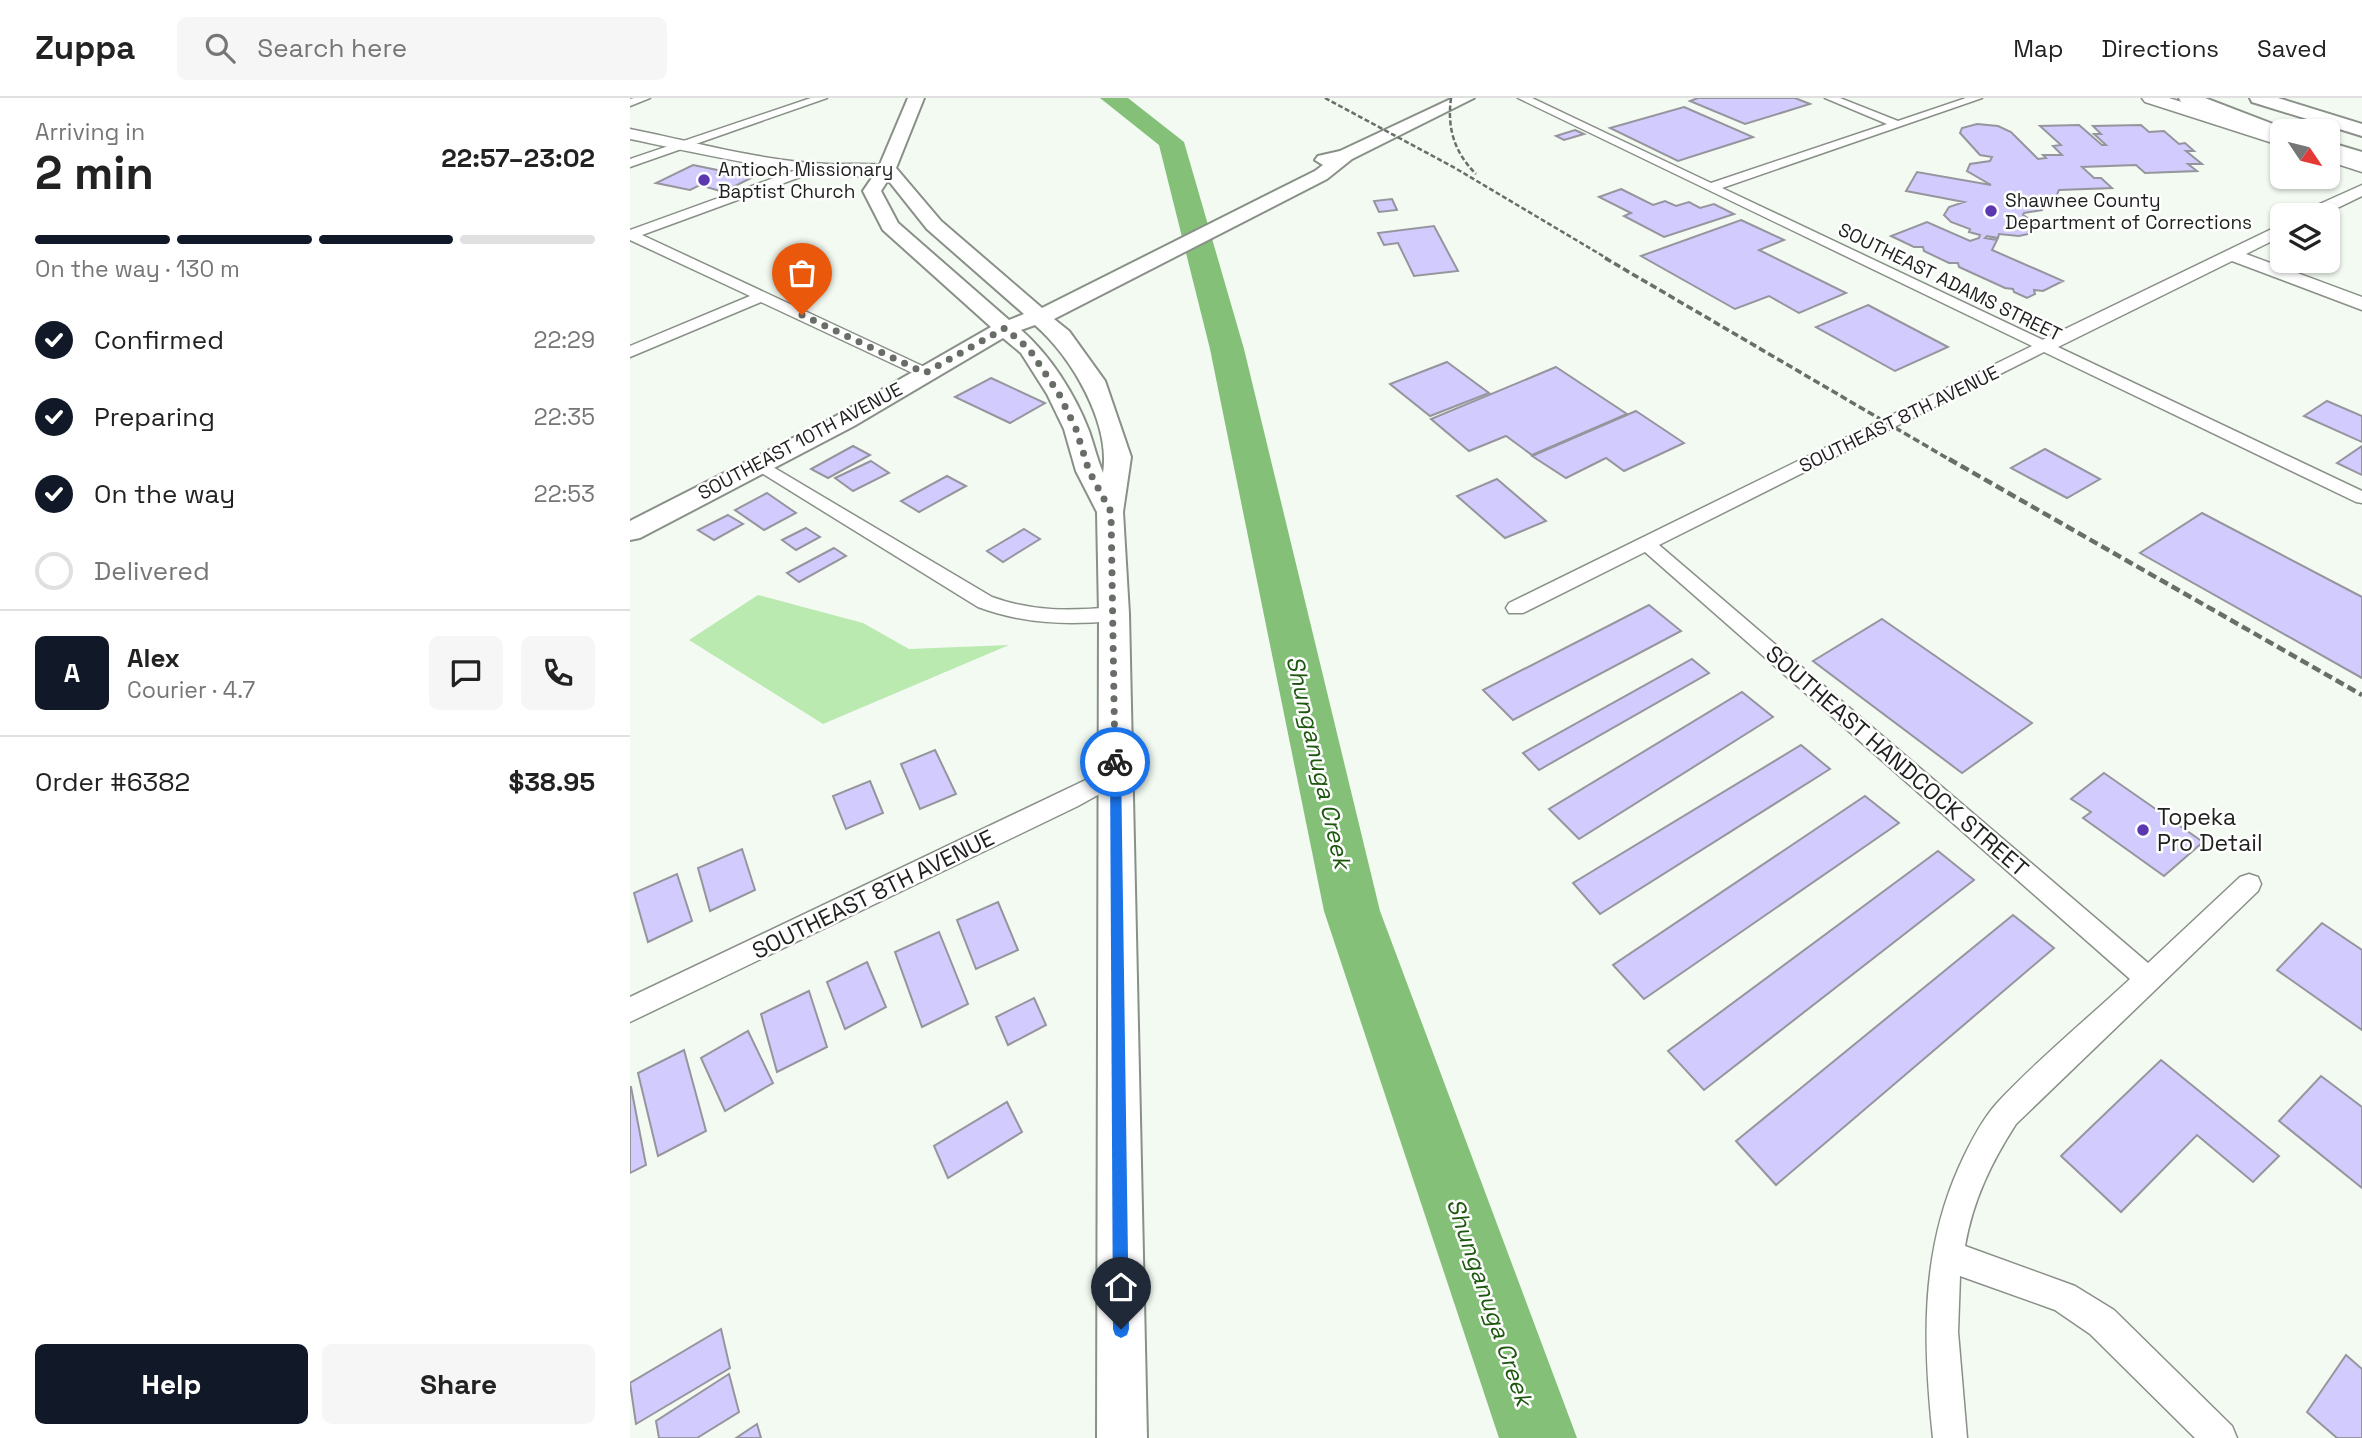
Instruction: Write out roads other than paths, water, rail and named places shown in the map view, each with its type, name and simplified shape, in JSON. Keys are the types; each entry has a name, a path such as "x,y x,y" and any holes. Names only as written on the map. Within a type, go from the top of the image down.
{"highway":[{"path":"2188,98 2270,129"},
{"path":"2259,98 2362,130"},
{"path":"2300,98 2362,117"},
{"path":"2340,152 2362,159"}],"main road":[{"path":"916,98 887,169 872,191 883,218 906,242 1029,349 1059,394 1076,429 1089,471 1111,512"},
{"name":"SOUTHEAST 10TH AVENUE","path":"630,531 845,421 1005,328 1104,276 1270,193 1321,176 1346,155 1466,98"},
{"path":"2151,98 2270,136"},
{"path":"2340,159 2362,166"},
{"path":"887,169 904,183 911,200 934,225 1061,336 1093,381 1118,457 1111,512 1122,1438"}],"street":[{"path":"630,103 645,98"},
{"path":"630,163 822,98"},
{"name":"SOUTHEAST ADAMS STREET","path":"1523,98 2362,498"},
{"path":"1830,98 1899,125"},
{"path":"1709,188 1977,98"},
{"path":"630,134 810,169 853,172 887,169"},
{"path":"630,235 810,169"},
{"path":"2334,203 2362,190"},
{"path":"630,235 925,373"},
{"name":"SOUTHEAST 8TH AVENUE","path":"1516,608 2270,235"},
{"path":"2231,254 2362,304"},
{"path":"630,352 763,296"},
{"path":"761,465 985,602 1006,611 1040,619 1114,614"},
{"name":"SOUTHEAST HANDCOCK STREET","path":"1647,544 2148,979"},
{"name":"SOUTHEAST 8TH AVENUE","path":"630,1010 1070,800 1115,775"},
{"path":"1950,1438 1941,1368 1942,1290 1956,1214 1977,1160 2006,1114 2249,884"},
{"path":"1947,1255 2064,1297 2102,1322 2220,1438"}],"waterway":[{"name":"Shunganuga Creek","path":"1112,98 1171,142 1227,349 1352,911 1538,1438"}],"railway":[{"path":"1325,98 1455,168 1608,259"},
{"path":"1451,98 1450,119 1454,139 1462,157 1476,174"},
{"path":"1605,258 1952,461"},
{"path":"1949,459 2362,695"}],"place":[{"name":"Antioch Missionary Baptist Church","path":"704,180"},
{"name":"Shawnee County Department of Corrections","path":"1991,211"},
{"name":"Topeka Pro Detail","path":"2143,830"}]}
